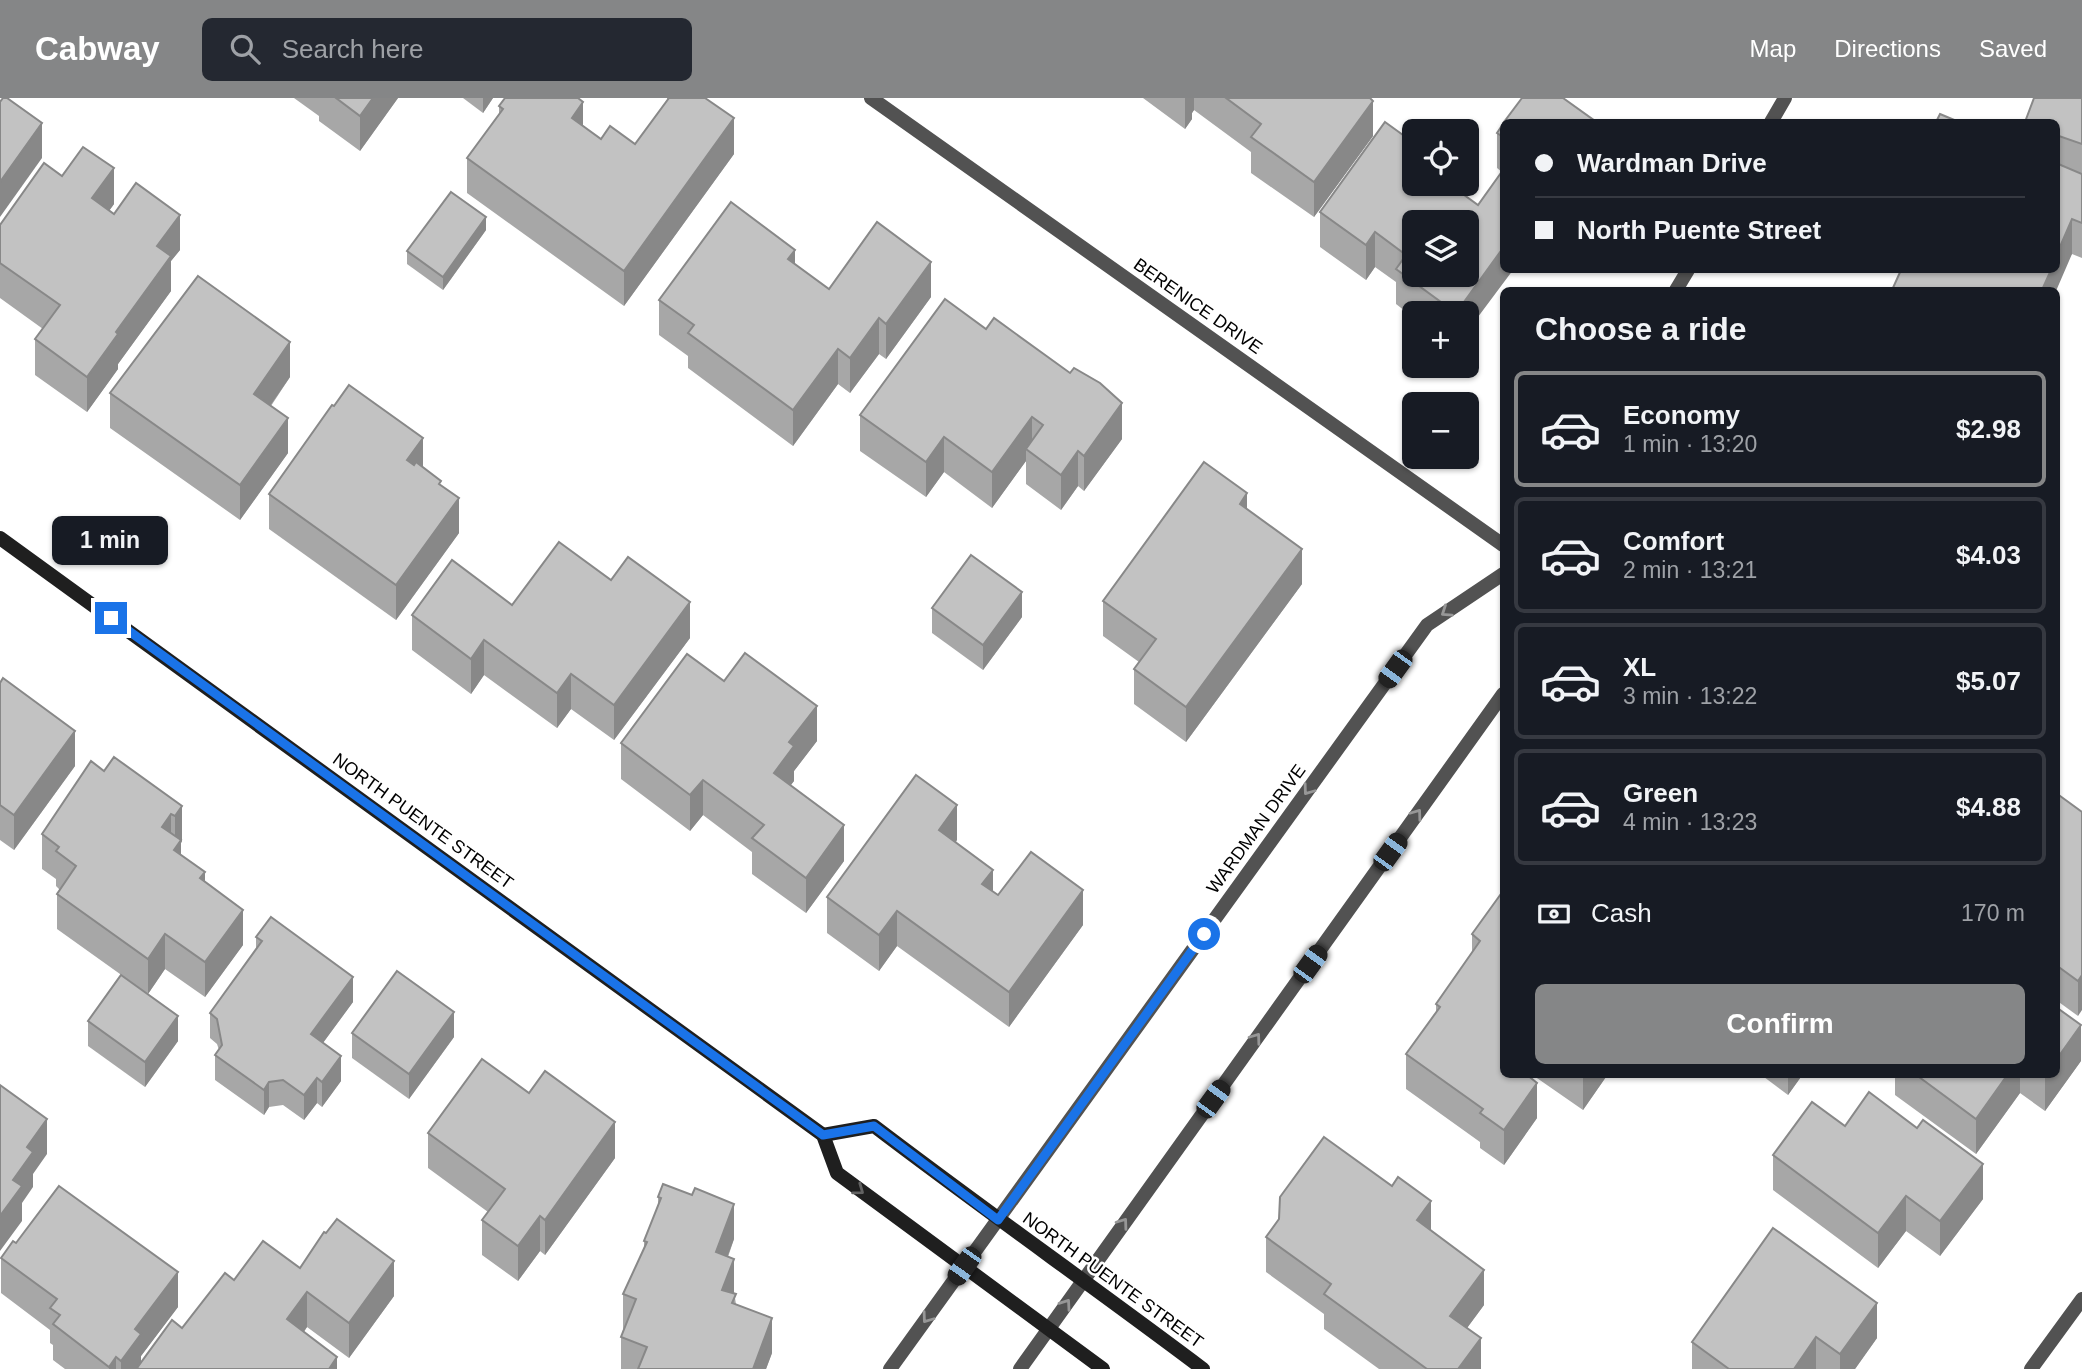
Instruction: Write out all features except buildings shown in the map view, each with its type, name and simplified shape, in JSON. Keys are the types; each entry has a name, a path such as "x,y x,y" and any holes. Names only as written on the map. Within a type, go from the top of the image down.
{"street":[{"name":"BERENICE DRIVE","path":"871,98 1500,543"},
{"path":"1773,119 1785,98"},
{"name":"NORTH PUENTE STREET","path":"0,538 823,1135 874,1126 1203,1369"},
{"name":"WARDMAN DRIVE","path":"890,1369 1427,625 1500,576"},
{"path":"1020,1369 1500,698"},
{"path":"823,1135 837,1173 1103,1369"},
{"path":"2031,1369 2082,1299"}],"route":[{"path":"111,618 823,1135 874,1126 998,1220 1204,934"}]}
